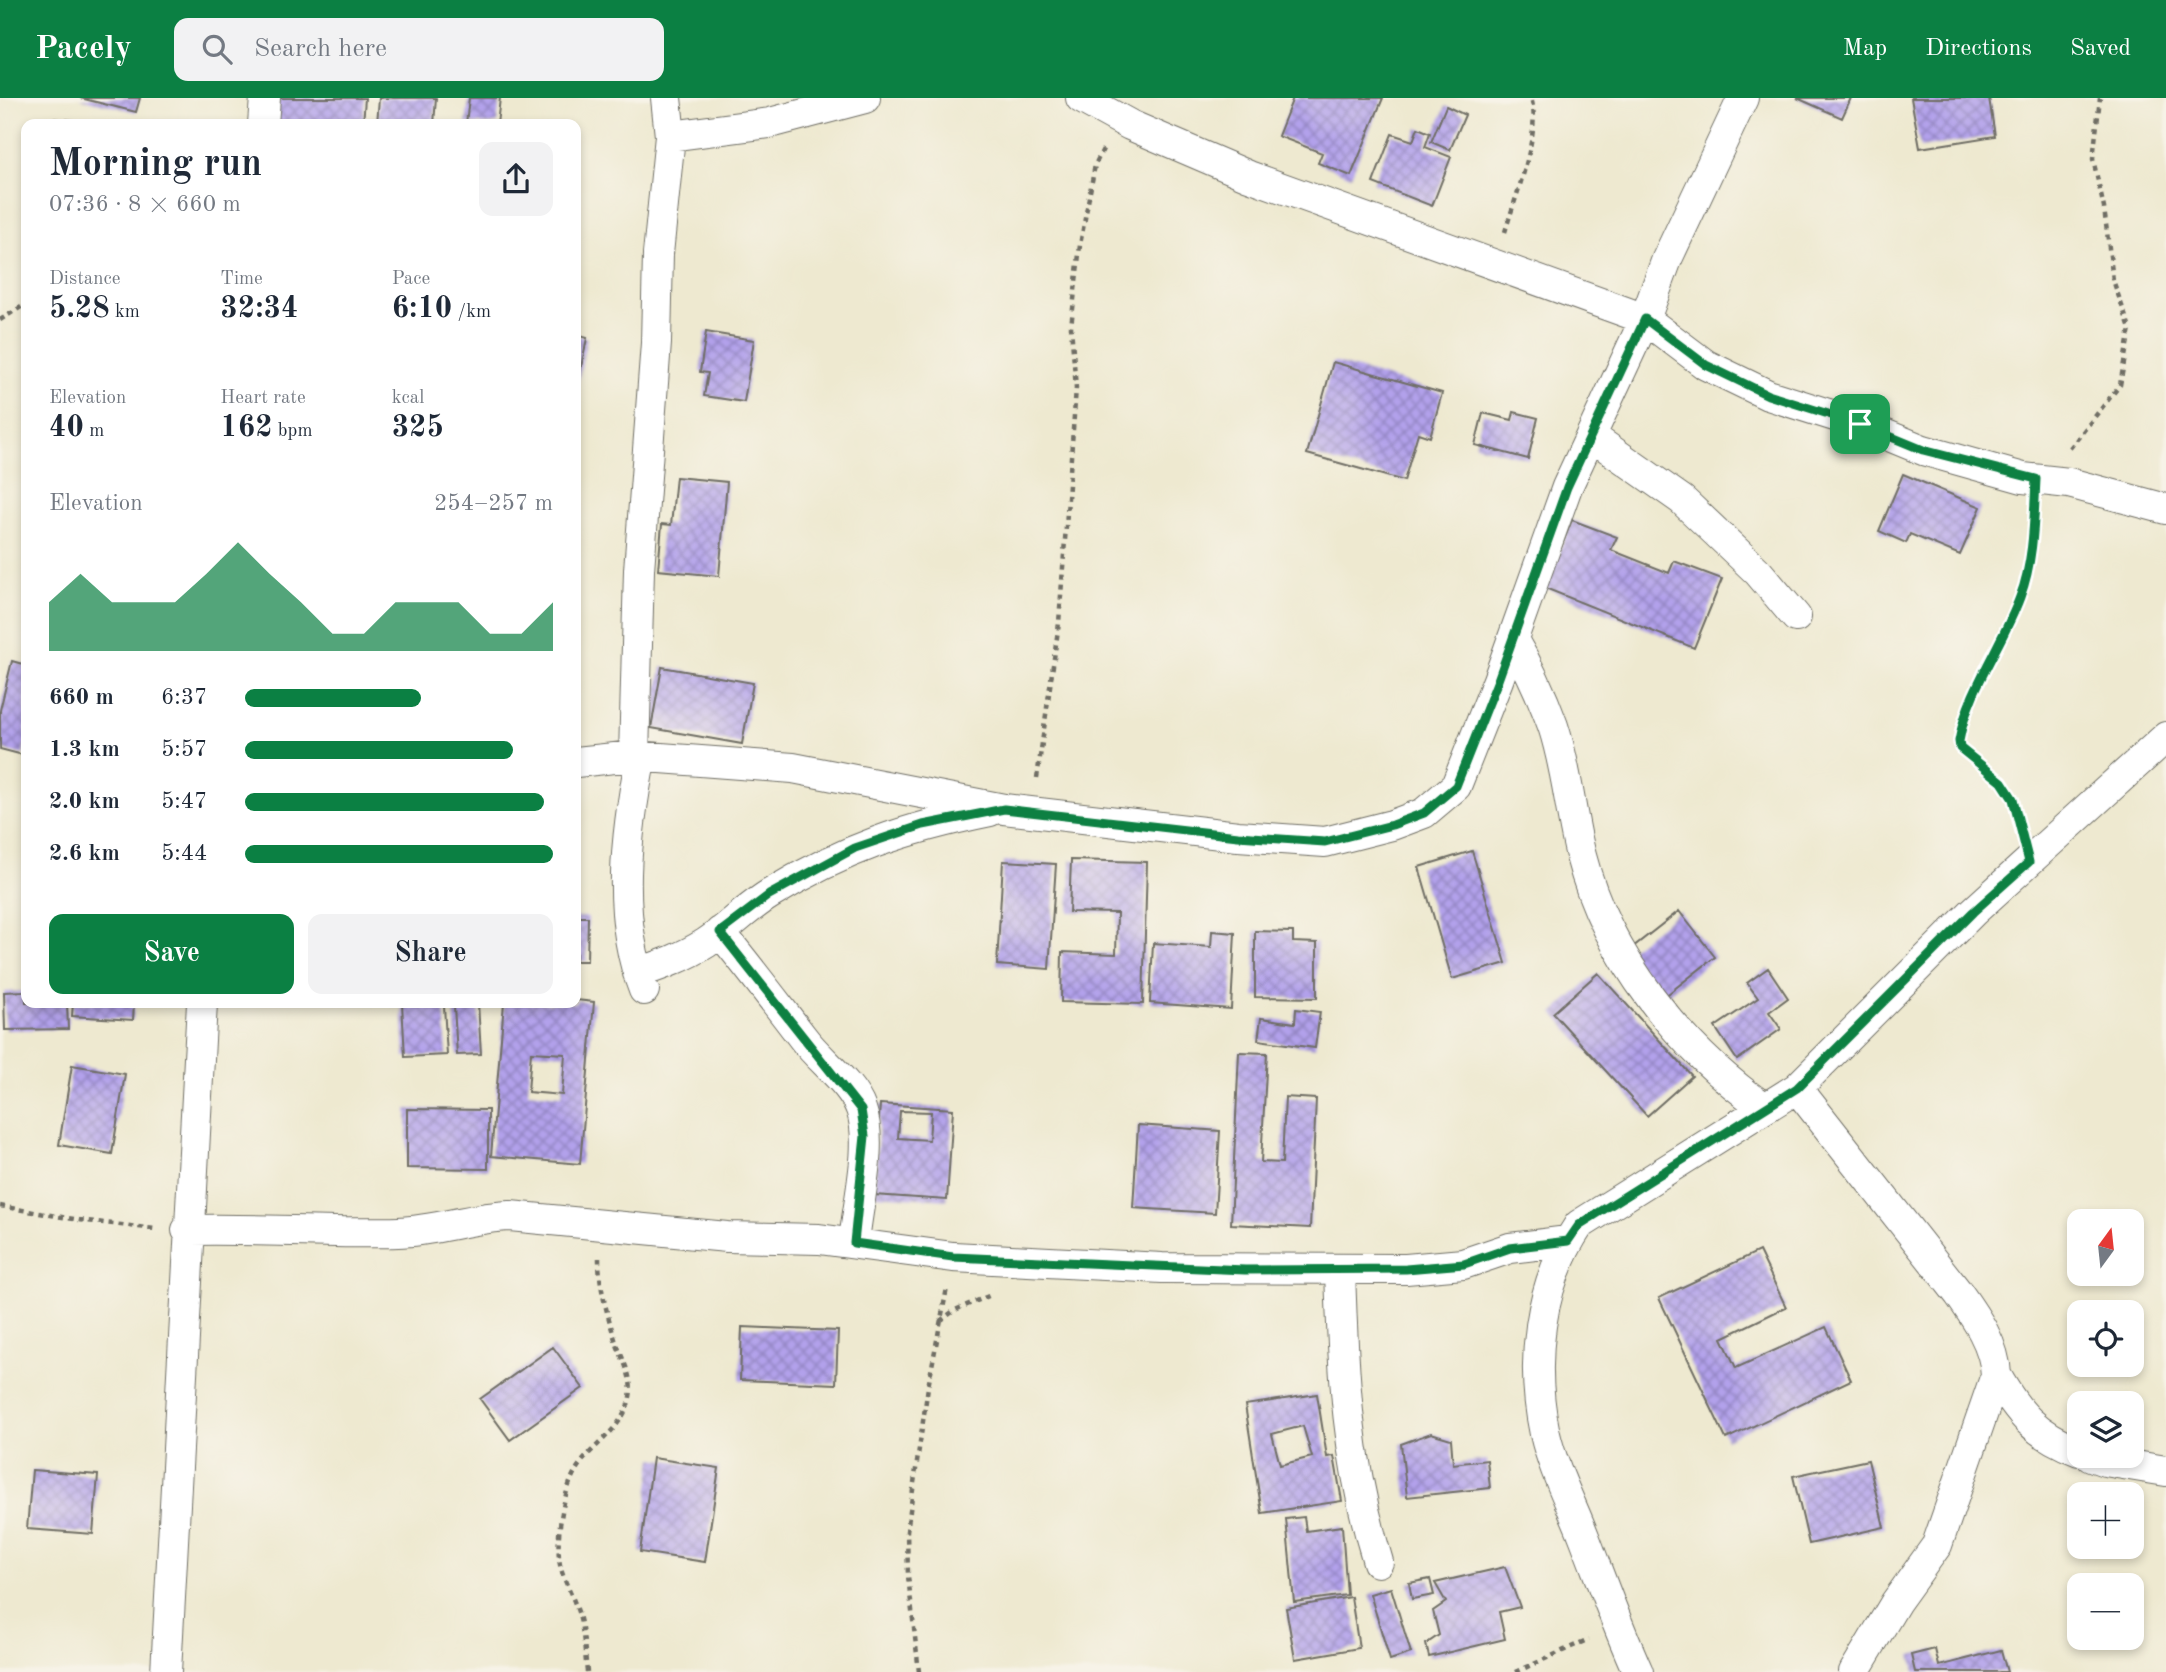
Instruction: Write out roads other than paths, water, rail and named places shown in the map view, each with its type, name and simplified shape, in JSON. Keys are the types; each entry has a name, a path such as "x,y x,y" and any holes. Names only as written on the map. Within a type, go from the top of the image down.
{"street":[{"path":"263,119 265,98"},
{"path":"666,98 670,136 658,254 656,343 639,570 637,756 631,803 626,891 630,939 641,982 720,932 769,895 855,848 923,825 1018,810"},
{"path":"670,136 770,122 865,98"},
{"path":"1081,98 1130,125 1274,186 1645,319 1706,365 1768,395 1860,424 1923,450 2041,480 2110,492 2166,509"},
{"path":"581,762 637,756 793,768 1018,810 1238,836 1325,842 1392,825 1424,813 1456,786 1513,640 1567,487 1645,319 1667,259 1743,98"},
{"path":"1591,436 1682,500 1758,572 1796,617"},
{"path":"1513,640 1532,674 1553,727 1582,859 1620,953 1674,1025 1725,1080 1765,1108"},
{"path":"1638,1672 1546,1436 1537,1380 1542,1321 1552,1275 1568,1241 1579,1225 1797,1088 1973,912 2166,737"},
{"path":"720,932 861,1110 865,1136 854,1243"},
{"path":"166,1672 187,1230 196,1134 202,1008"},
{"path":"1797,1088 1965,1303 1992,1351 1996,1375 2016,1411 2059,1444 2067,1447"},
{"path":"187,1230 264,1228 399,1232 510,1216 727,1237 819,1239 953,1257 1162,1268 1406,1269 1464,1264 1510,1248 1568,1241"},
{"path":"1340,1269 1345,1409 1358,1483 1378,1562"},
{"path":"1854,1672 1896,1602 1937,1545 1996,1375"},
{"path":"2144,1467 2166,1471"}]}
